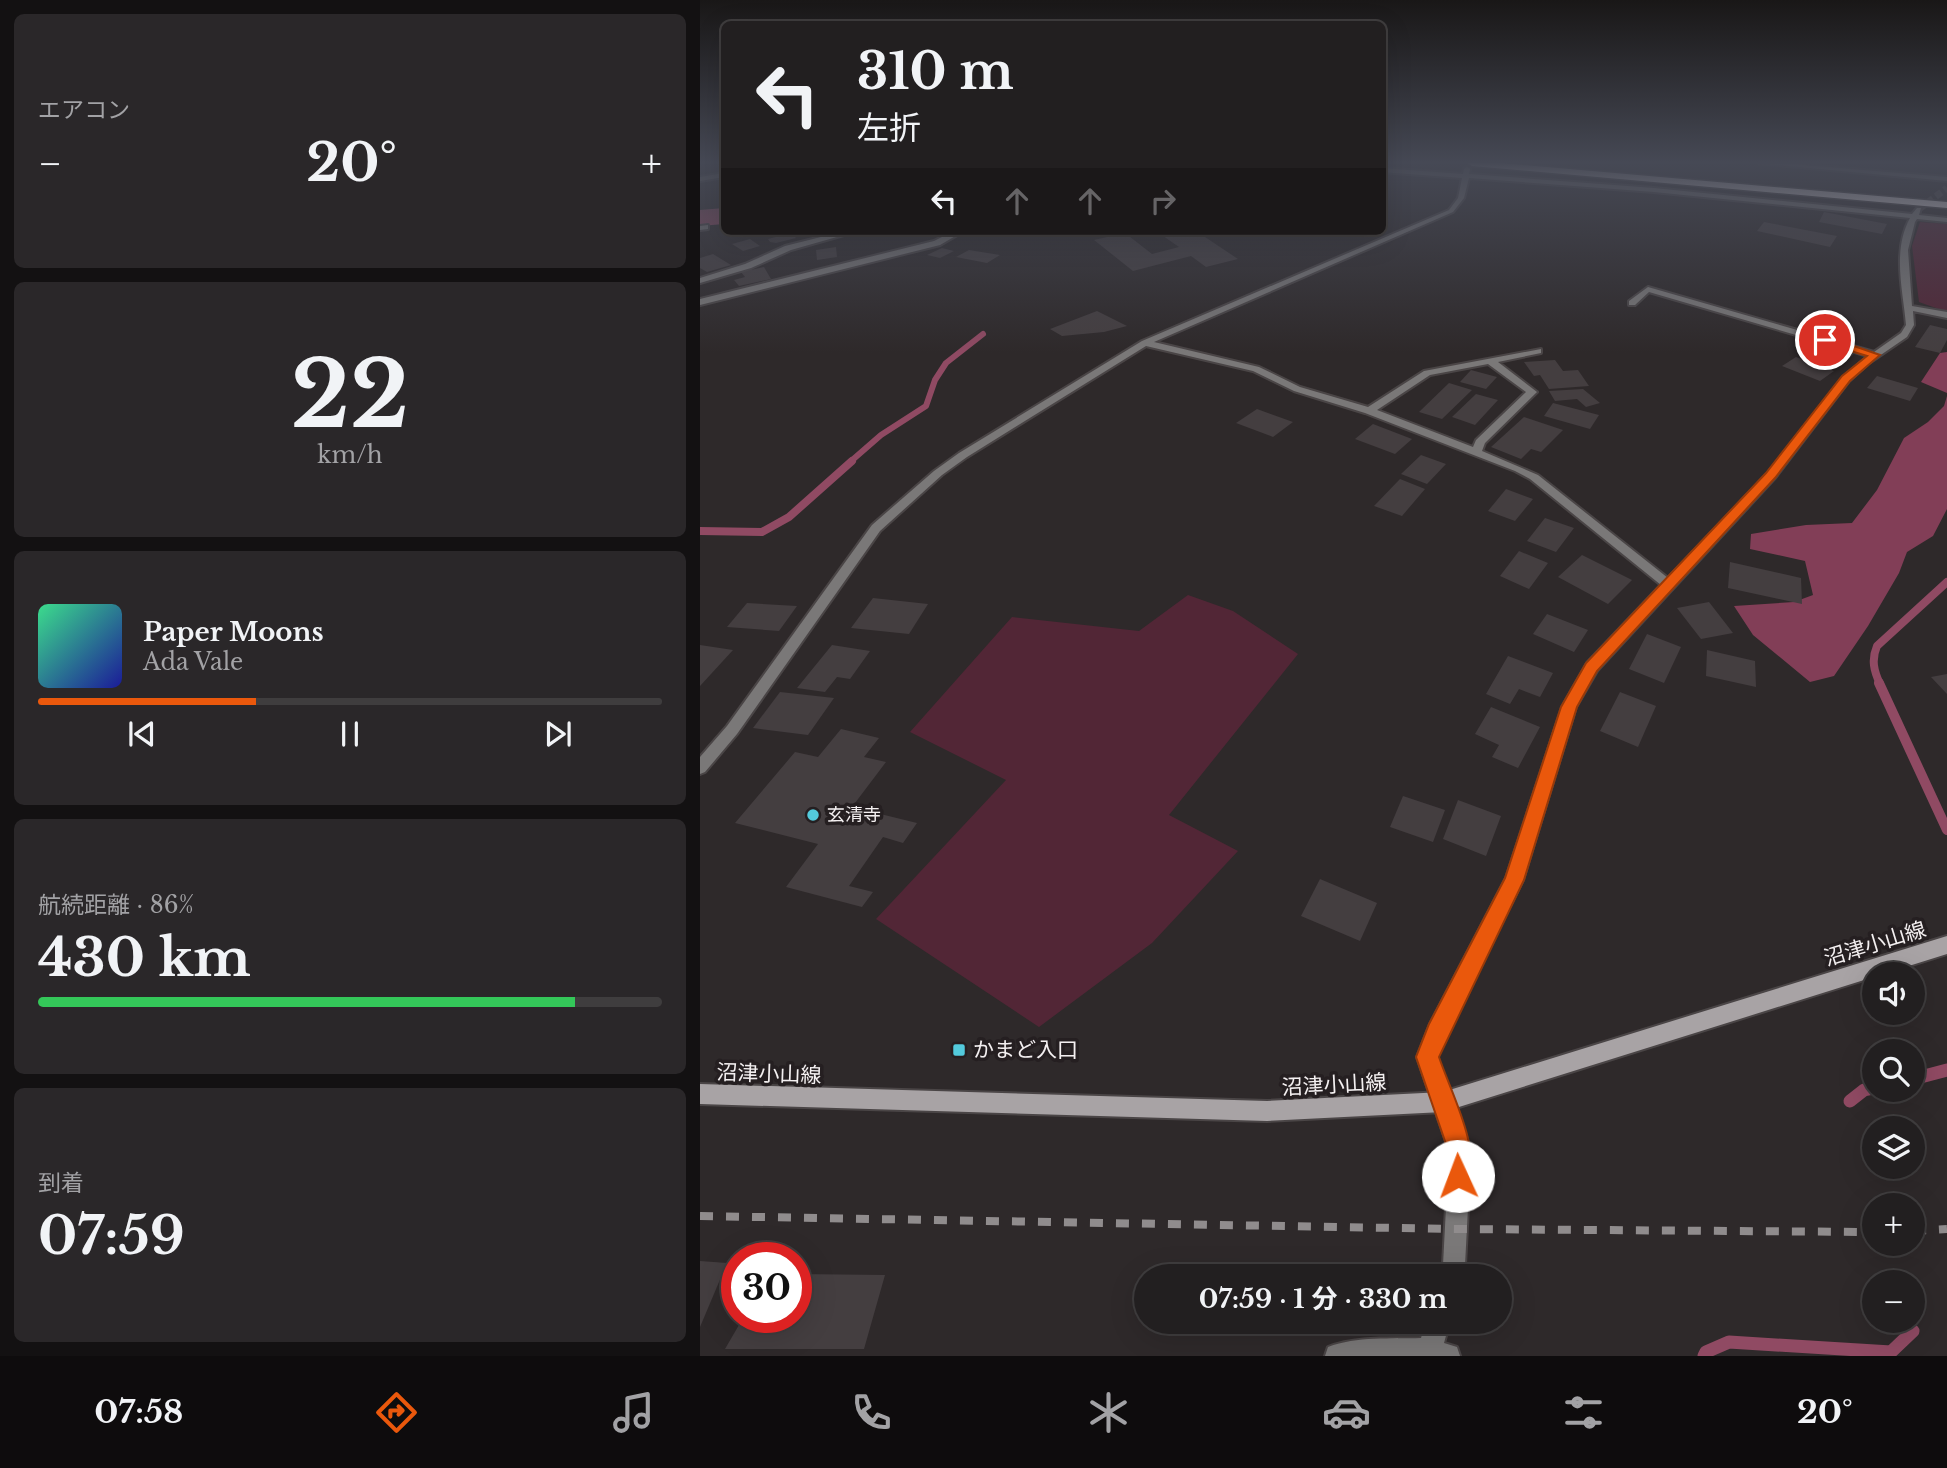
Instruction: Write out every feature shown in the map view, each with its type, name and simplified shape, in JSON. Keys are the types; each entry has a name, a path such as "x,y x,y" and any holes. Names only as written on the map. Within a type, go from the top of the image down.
{"main road":[{"name":"沼津小山線","path":"700,1094 1267,1111 1444,1102 1947,945"}],"street":[{"path":"700,768 732,730 876,528 963,454 1145,343 1416,226"},
{"path":"1454,1264 1460,1150 1427,1057 1437,1031 1514,880 1569,707 1592,667 1771,476 1846,379 1904,335 1910,325 1903,246 1911,226"},
{"path":"700,281 748,266 788,248 838,235"},
{"path":"700,302 937,243 952,235"},
{"path":"1632,303 1648,289 1875,355"},
{"path":"1909,308 1947,316"},
{"path":"1145,343 1256,369 1297,389 1369,411 1534,477 1668,584"},
{"path":"1369,411 1427,373 1538,351"},
{"path":"1476,453 1480,442 1532,392 1492,362"},
{"path":"1337,1356 1362,1352 1439,1353 1438,1334"}],"shaded area":[{"path":"1919,226 1947,226 1947,312 1919,302 1912,246"},
{"path":"1947,352 1947,393 1921,382 1940,353"},
{"path":"1947,396 1947,509 1933,536 1907,552 1899,573 1868,626 1834,676 1810,682 1753,635 1734,606 1794,602 1813,595 1805,561 1750,549 1751,534 1806,525 1852,523 1877,490 1904,438 1928,422 1944,406"},
{"path":"1188,595 1233,611 1298,654 1169,815 1238,851 1152,943 1039,1027 876,919 1006,780 910,732 1012,617 1139,631"}],"building":[{"path":"1761,226 1786,226 1837,236 1830,247 1757,231"},
{"path":"1841,226 1886,226 1882,234"},
{"path":"783,235 793,235 796,238 776,243 768,239"},
{"path":"1128,235 1152,254 1179,247 1162,235 1202,235 1238,259 1206,267 1191,256 1133,271 1094,240"},
{"path":"750,239 760,246 743,251 732,244"},
{"path":"836,247 837,257 817,260 816,250"},
{"path":"942,248 954,251 940,258 927,255"},
{"path":"969,250 1000,255 987,263 956,257"},
{"path":"713,254 731,265 707,272 700,268 700,258"},
{"path":"764,267 771,279 739,286 734,280 745,277 741,272"},
{"path":"1097,311 1127,326 1104,332 1062,336 1050,329"},
{"path":"1930,325 1947,329 1947,340 1940,353 1915,347"},
{"path":"1824,343 1855,353 1845,362 1813,351"},
{"path":"1796,357 1834,371 1820,381 1782,366"},
{"path":"1555,360 1563,371 1578,370 1589,386 1549,389 1540,375 1534,376 1524,362"},
{"path":"1471,370 1497,377 1486,389 1460,382"},
{"path":"1877,376 1918,388 1910,401 1867,388"},
{"path":"1449,383 1472,390 1442,419 1419,412"},
{"path":"1583,389 1600,403 1586,407 1577,399 1555,401 1549,391"},
{"path":"1476,394 1498,400 1475,425 1452,417"},
{"path":"1553,403 1599,415 1590,429 1544,416"},
{"path":"1257,409 1293,422 1273,437 1236,423"},
{"path":"1524,417 1563,430 1541,452 1531,449 1521,459 1491,447"},
{"path":"1373,424 1412,439 1395,454 1355,439"},
{"path":"1421,455 1446,464 1427,484 1401,474"},
{"path":"1400,479 1425,489 1402,516 1374,506"},
{"path":"1506,489 1533,499 1515,521 1488,511"},
{"path":"1545,518 1574,528 1556,552 1527,541"},
{"path":"1519,551 1548,563 1529,589 1500,576"},
{"path":"1582,555 1632,580 1608,604 1558,577"},
{"path":"1730,562 1801,578 1802,604 1728,588"},
{"path":"873,598 928,604 909,634 851,628"},
{"path":"1709,602 1733,633 1701,639 1677,608"},
{"path":"747,603 797,606 779,631 727,627"},
{"path":"1547,614 1588,630 1574,652 1533,634"},
{"path":"1647,634 1681,647 1664,683 1629,669"},
{"path":"700,645 733,650 700,686"},
{"path":"832,645 870,651 850,679 837,677 825,692 797,688"},
{"path":"1707,650 1755,661 1756,687 1706,676"},
{"path":"1508,656 1553,673 1540,697 1519,689 1510,704 1486,694"},
{"path":"1947,674 1947,694 1931,677"},
{"path":"780,692 834,698 808,735 753,728"},
{"path":"1620,692 1656,706 1638,747 1600,731"},
{"path":"1491,707 1540,727 1518,768 1492,757 1499,745 1475,734"},
{"name":"玄清寺","path":"841,729 879,738 864,757 886,762 852,807 917,823 903,843 883,837 849,886 873,892 862,907 786,887 818,844 735,823 795,752 818,757"},
{"path":"1403,796 1445,810 1433,842 1390,827"},
{"path":"1458,800 1501,816 1486,856 1443,839"},
{"path":"1320,879 1377,903 1360,941 1301,916"},
{"path":"700,1261 721,1263 721,1277 700,1327"},
{"path":"812,1274 885,1275 864,1349 725,1349 734,1333 812,1333"}],"waterway":[{"path":"850,462 881,435 926,406 935,380 946,363 983,334"},
{"path":"700,531 762,532 789,517 852,461"},
{"path":"1880,684 1874,665 1877,646 1947,582"},
{"path":"1879,683 1947,830"},
{"path":"1925,1076 1947,1070"},
{"path":"1850,1101 1862,1092"},
{"path":"1704,1356 1706,1352 1729,1342 1891,1352 1911,1333"}],"railway":[{"path":"700,1216 1455,1229 1862,1232"},
{"path":"1925,1230 1947,1229"}],"place":[{"name":"玄清寺","path":"813,815"},
{"name":"かまど入口","path":"959,1050"}],"route":[{"path":"1458,1176 1460,1150 1427,1057 1437,1031 1514,880 1569,707 1592,667 1771,476 1846,379 1875,355 1825,340"}]}
